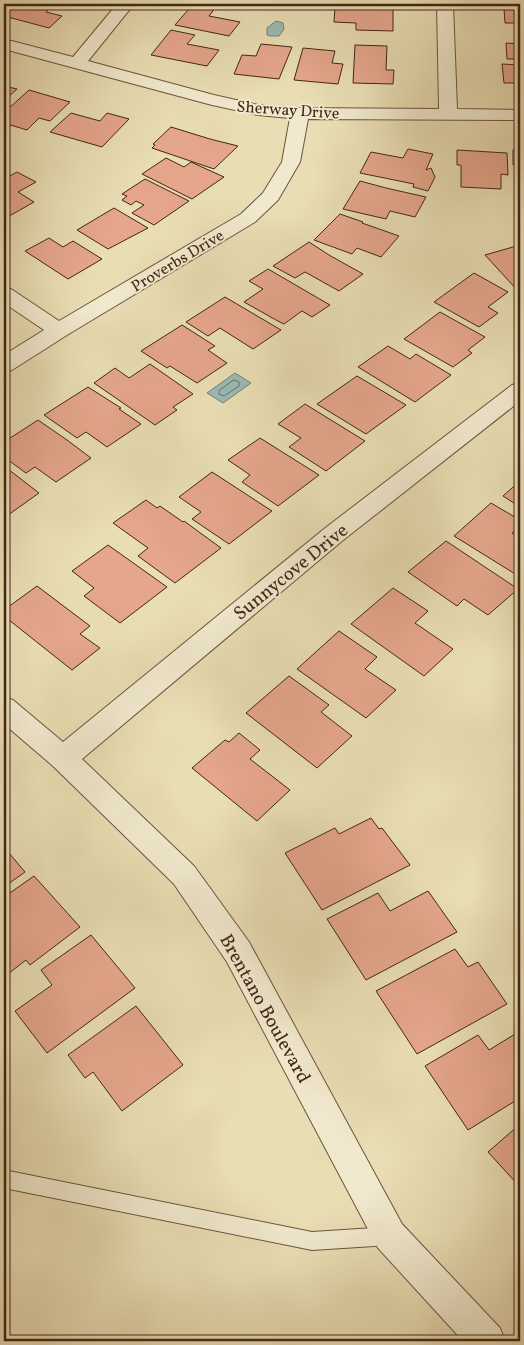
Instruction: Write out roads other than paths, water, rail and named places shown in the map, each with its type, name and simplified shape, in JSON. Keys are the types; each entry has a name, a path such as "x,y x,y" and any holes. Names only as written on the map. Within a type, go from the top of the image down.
{"street":[{"path":"77,63 126,4"},
{"path":"445,4 448,114"},
{"name":"Sherway Drive","path":"4,44 234,106 300,113 520,115"},
{"name":"Proverbs Drive","path":"4,365 59,330 248,218 272,196 291,162 300,113"},
{"path":"4,294 59,330"},
{"name":"Sunnycove Drive","path":"64,758 333,535 520,390"},
{"name":"Brentano Boulevard","path":"4,708 64,758 184,875 238,952 390,1236 488,1341"}],"lane":[{"path":"4,1179 312,1241 390,1236"}],"water":[{"path":"276,21 283,23 284,29 279,36 267,35 267,28"},
{"path":"235,373 251,383 223,403 207,393"}]}
